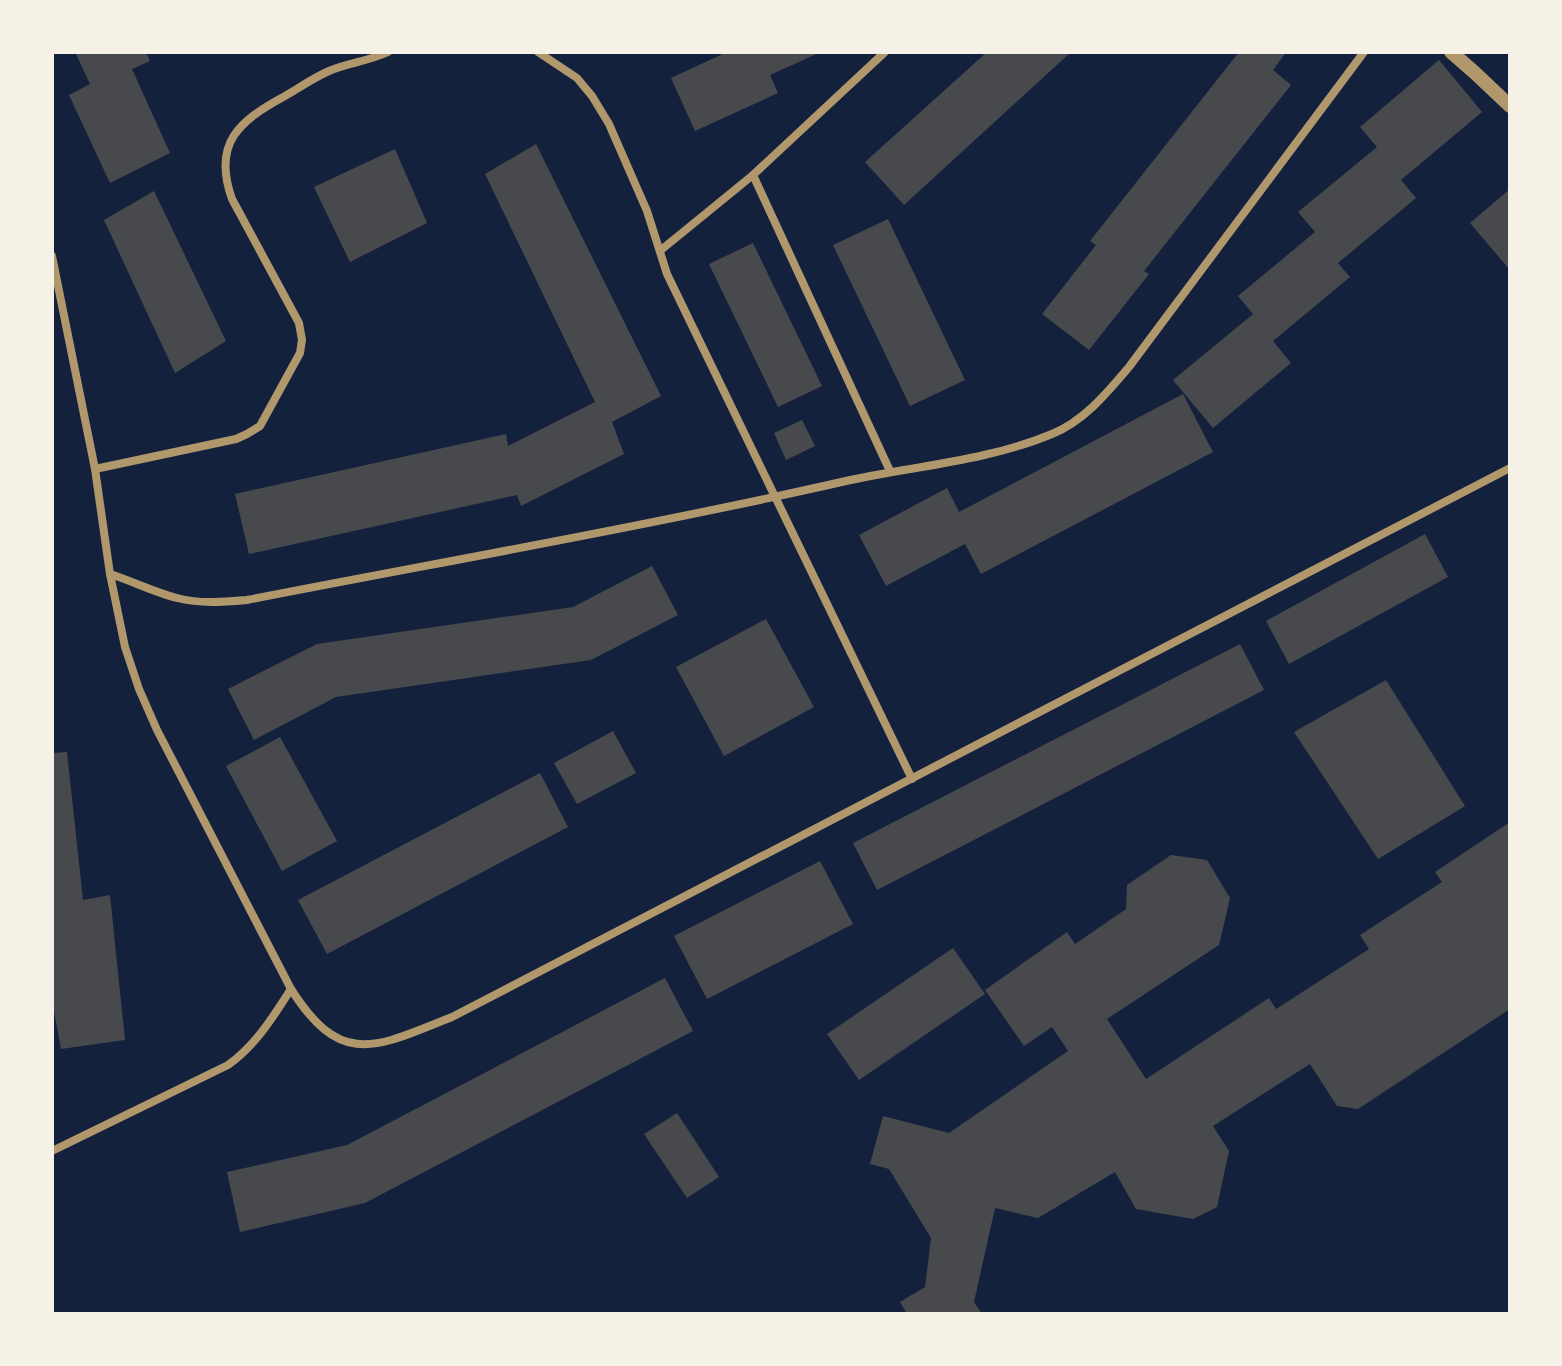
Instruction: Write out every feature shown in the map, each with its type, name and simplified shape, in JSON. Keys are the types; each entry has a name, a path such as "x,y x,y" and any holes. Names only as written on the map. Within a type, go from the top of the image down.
{"street":[{"path":"95,469 236,439 260,426 300,353 302,340 299,323 228,188 226,173 230,141 245,121 329,71 388,52"},
{"path":"538,52 577,78 592,96 623,152 647,211 667,274 912,779"},
{"path":"661,250 753,175 885,52"},
{"path":"110,574 190,600 247,600 979,455 1055,433 1091,409 1129,367 1364,52"},
{"path":"1451,52 1510,106"},
{"path":"753,175 890,471"},
{"path":"52,256 95,469 110,574 125,647 144,702 291,989 311,1016 328,1032 360,1045 391,1041 452,1017 1510,468"},
{"path":"52,1151 228,1065 259,1036 291,989"}],"building":[{"path":"75,52 146,52 150,61 132,69 170,153 110,183 69,95 90,84"},
{"path":"727,52 821,52 770,75 778,93 695,131 671,78"},
{"path":"987,52 1071,52 904,205 865,162"},
{"path":"1239,52 1286,52 1273,70 1291,85 1144,271 1149,274 1089,350 1042,314 1096,245 1090,241"},
{"path":"1439,60 1482,112 1401,180 1416,198 1338,263 1350,277 1273,341 1291,363 1213,428 1173,380 1253,314 1238,296 1315,232 1298,212 1377,147 1360,127"},
{"path":"536,144 661,396 612,422 624,454 521,506 517,495 249,554 235,494 506,434 508,446 595,402 485,174"},
{"path":"395,149 427,223 350,262 314,187"},
{"path":"1510,189 1510,270 1470,223"},
{"path":"154,191 226,341 175,373 104,220"},
{"path":"888,219 965,380 910,406 833,245"},
{"path":"753,243 822,386 778,407 709,264"},
{"path":"1183,394 1213,452 981,574 965,544 886,586 859,535 947,488 959,512"},
{"path":"802,420 815,446 786,460 774,433"},
{"path":"1425,534 1448,577 1289,664 1266,621"},
{"path":"652,566 678,615 591,660 336,697 254,740 228,689 317,644 573,607"},
{"path":"766,619 814,707 724,756 676,667"},
{"path":"1240,644 1264,690 877,890 853,843"},
{"path":"1386,680 1465,806 1378,859 1294,732"},
{"path":"613,731 636,773 577,804 554,763"},
{"path":"280,737 337,841 282,871 226,766"},
{"path":"67,752 83,900 110,895 125,1040 61,1049 52,1000 52,753"},
{"path":"540,773 568,827 327,954 298,900"},
{"path":"1510,822 1510,1009 1358,1109 1337,1106 1310,1064 1213,1126 1229,1151 1217,1207 1193,1219 1136,1209 1115,1172 1038,1218 995,1208 974,1302 982,1314 907,1314 900,1302 925,1287 931,1238 889,1169 870,1164 883,1116 949,1133 1068,1051 1052,1027 1024,1046 985,990 1067,932 1075,944 1126,909 1127,885 1171,855 1207,860 1230,898 1219,945 1107,1019 1146,1079 1269,998 1276,1009 1369,949 1360,935 1442,882 1435,872"},
{"path":"820,861 853,924 707,999 674,936"},
{"path":"953,948 985,994 859,1080 827,1034"},
{"path":"665,978 693,1031 365,1203 240,1232 227,1172 347,1145"},
{"path":"677,1113 719,1177 687,1198 644,1134"}]}
